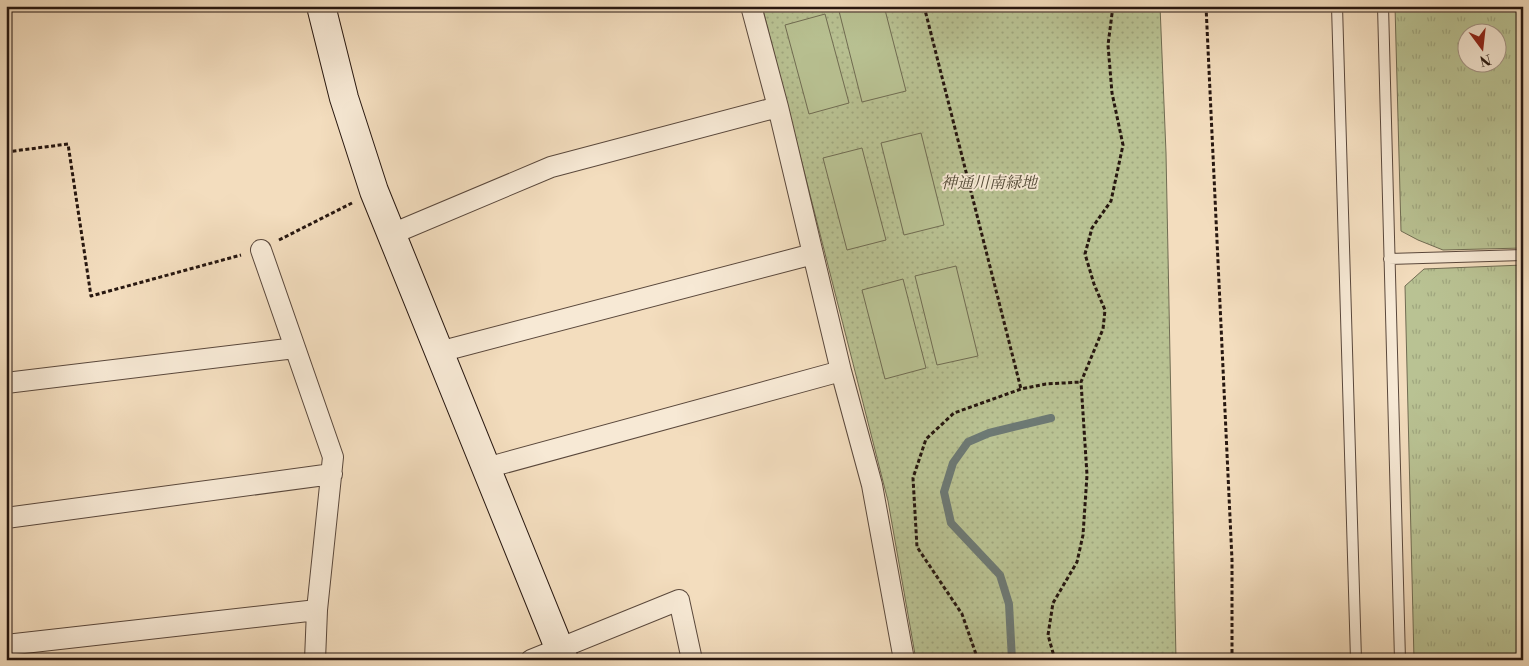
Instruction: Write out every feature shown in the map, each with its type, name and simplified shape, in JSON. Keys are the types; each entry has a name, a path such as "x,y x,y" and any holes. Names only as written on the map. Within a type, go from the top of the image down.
{"street":[{"path":"322,6 344,98 374,191 562,654"},
{"path":"751,6 778,107 841,371 872,485 904,660"},
{"path":"392,234 551,167 778,107"},
{"path":"261,250 333,458 317,610 315,660"},
{"path":"440,352 813,254"},
{"path":"6,383 295,348"},
{"path":"486,468 841,371"},
{"path":"6,518 332,474"},
{"path":"531,660 562,654 678,600 692,660"},
{"path":"6,645 317,610"}],"lane":[{"path":"1337,6 1356,660"},
{"path":"1383,6 1400,660"},
{"path":"1389,259 1523,255"}],"path":[{"path":"924,6 1021,388"},
{"path":"1054,660 1048,635 1053,603 1077,562 1082,535 1087,475 1081,382 1103,329 1105,310 1084,254 1092,228 1111,201 1123,145 1112,93 1108,45 1113,6"},
{"path":"1206,6 1232,560 1232,660"},
{"path":"6,152 68,144 91,296 261,250 374,191"},
{"path":"977,660 962,614 917,547 913,478 926,438 954,413 1021,388 1081,382"}],"green space":[{"name":"神通川南緑地","path":"762,6 1160,6 1166,153 1176,660 916,660 888,501"},
{"path":"857,6 884,6 906,91 862,102 839,11"},
{"path":"1395,6 1523,6 1523,248 1443,250 1401,231"},
{"path":"825,14 849,103 809,114 785,25"},
{"path":"921,133 944,225 904,235 881,143"},
{"path":"862,148 886,240 847,250 823,158"},
{"path":"1523,265 1523,660 1414,660 1405,286 1424,269"},
{"path":"956,266 978,356 937,365 915,276"},
{"path":"903,279 926,368 885,379 862,290"}],"waterway":[{"path":"1012,660 1009,604 1000,575 951,523 944,492 953,463 968,442 989,433 1051,418"}]}
